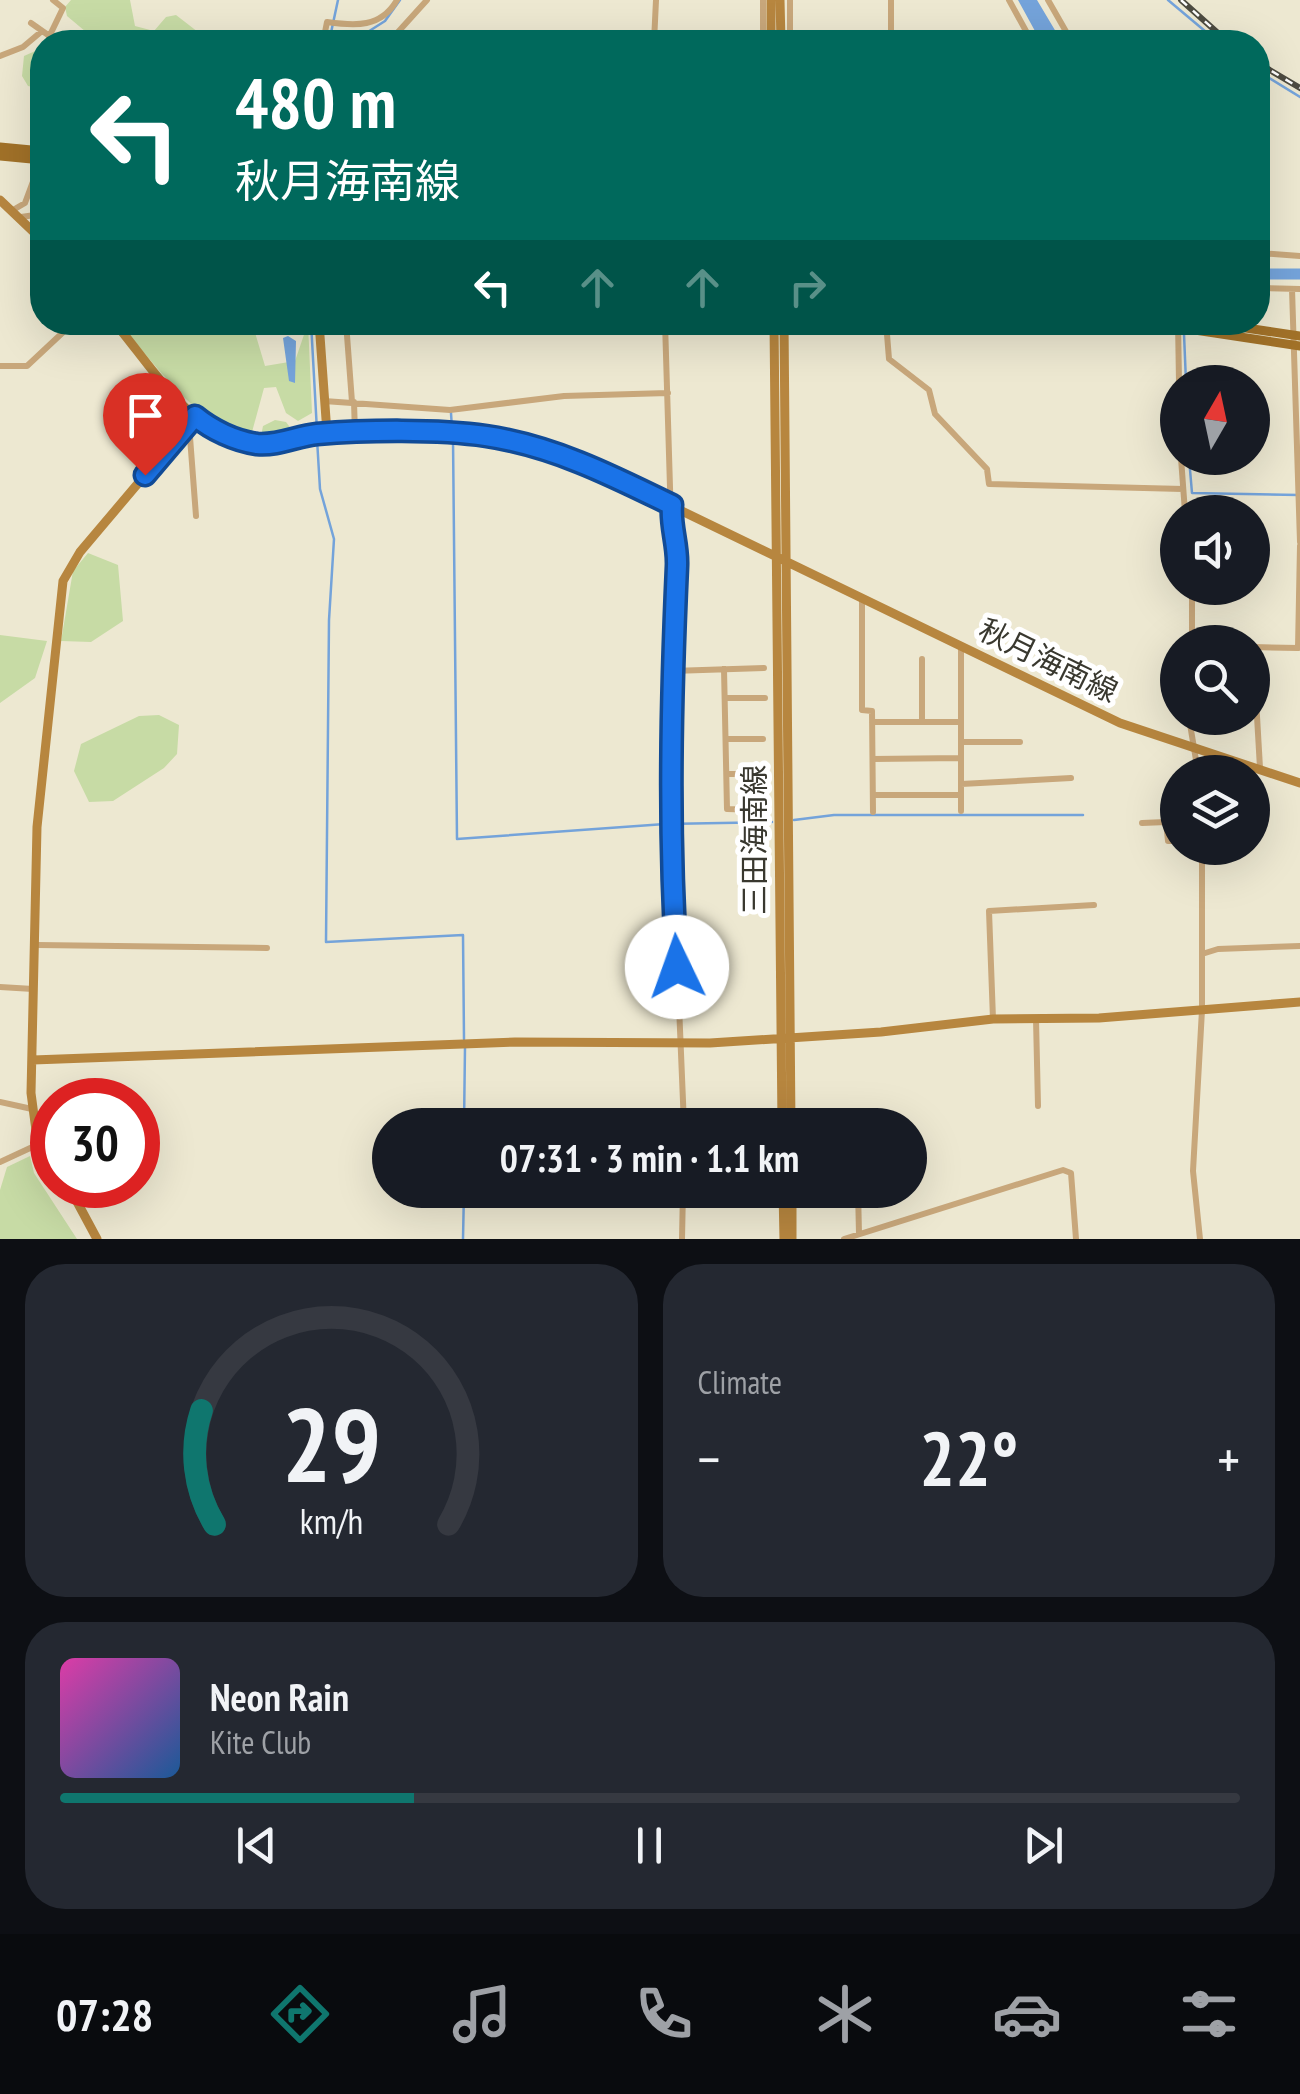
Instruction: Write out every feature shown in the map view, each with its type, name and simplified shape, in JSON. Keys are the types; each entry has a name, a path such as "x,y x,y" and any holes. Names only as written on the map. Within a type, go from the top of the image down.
{"main road":[{"path":"771,0 771,30"},
{"path":"780,0 781,30"},
{"path":"0,146 30,154"},
{"path":"0,156 30,157"},
{"path":"7,207 30,229"},
{"path":"33,1078 37,828 62,581 80,552 192,420 124,335"},
{"path":"320,335 324,401 321,434"},
{"path":"774,335 780,556"},
{"path":"780,556 784,335"},
{"path":"1252,335 1297,341"},
{"path":"1268,335 1297,341"},
{"name":"秋月海南線","path":"192,420 251,443 321,434 464,434 532,444 564,454 1120,723 1222,755"},
{"name":"三田海南線","path":"780,556 790,1108"},
{"name":"秋月海南線","path":"1270,772 1300,783"},
{"path":"33,1060 515,1042 786,1039 993,1019 1300,1002"},
{"name":"三田海南線","path":"783,1108 786,1039"},
{"path":"80,1208 96,1239"},
{"path":"783,1208 784,1239"},
{"path":"792,1208 792,1239"}],"street":[{"path":"48,30 63,8 53,0"},
{"path":"325,30 327,22 360,27 382,16 397,0"},
{"path":"401,30 428,0"},
{"path":"655,30 656,0"},
{"path":"762,0 763,30"},
{"path":"790,0 790,30"},
{"path":"891,0 891,30"},
{"path":"1009,0 1025,30"},
{"path":"1048,0 1065,30"},
{"path":"31,22 40,30"},
{"path":"0,56 30,43"},
{"path":"7,207 25,203 30,189"},
{"path":"1270,254 1300,256"},
{"path":"1259,755 1253,646 1298,648 1296,289 1270,288"},
{"path":"0,366 27,366 60,335"},
{"path":"347,335 356,433"},
{"path":"666,335 672,505 678,549 670,790 684,1108"},
{"path":"887,335 888,359 930,390 935,414 987,469 989,484 1182,489"},
{"path":"1178,335 1178,365"},
{"path":"324,401 450,410 564,396 668,394"},
{"path":"192,420 196,516"},
{"path":"1182,475 1183,495"},
{"path":"862,598 862,710 872,711 873,812"},
{"path":"961,646 961,811"},
{"path":"922,659 922,722"},
{"path":"672,671 764,668"},
{"path":"724,669 728,809 761,810"},
{"path":"725,698 765,698"},
{"path":"872,722 960,722"},
{"path":"1191,735 1194,755"},
{"path":"726,739 764,739"},
{"path":"961,742 1020,742"},
{"path":"873,759 961,758"},
{"path":"727,774 762,774"},
{"path":"961,784 1072,778"},
{"path":"873,795 961,795"},
{"path":"1142,823 1160,822"},
{"path":"1200,1239 1192,1171 1202,1010 1202,865"},
{"path":"993,1019 989,911 1094,904"},
{"path":"37,945 268,948"},
{"path":"1202,954 1218,948 1300,946"},
{"path":"0,987 34,989"},
{"path":"1036,1018 1038,1106"},
{"path":"0,1102 30,1109"},
{"path":"0,1162 30,1148"},
{"path":"844,1239 1064,1170 1071,1173 1076,1239"},
{"path":"682,1239 683,1208"},
{"path":"858,1208 859,1234"}],"green space":[{"path":"71,0 130,0 135,26 150,30 84,30 67,16 65,7"},
{"path":"176,15 195,30 155,30 166,17"},
{"path":"30,53 30,86 22,76 24,56"},
{"path":"129,335 256,335 265,366 295,361 304,335 309,335 312,413 298,421 286,413 276,387 264,388 252,432 236,432 198,410"},
{"path":"275,420 286,422 292,430 261,436 263,426"},
{"path":"88,553 118,565 123,621 91,642 61,641 73,571"},
{"path":"0,635 47,641 35,678 0,703"},
{"path":"159,715 179,725 177,754 164,768 113,801 89,802 74,771 81,744 139,716"},
{"path":"30,1156 30,1208 57,1208 77,1239 0,1239 0,1190 7,1167"}],"water":[{"path":"1018,0 1037,0 1055,30 1034,30"},
{"path":"288,336 296,341 295,383 289,381 283,338"}],"waterway":[{"path":"332,30 338,0"},
{"path":"371,30 385,21 400,0"},
{"path":"1168,0 1204,30"},
{"path":"1270,78 1300,97"},
{"path":"1270,274 1300,274"},
{"path":"312,335 317,431"},
{"path":"1184,335 1185,365"},
{"path":"451,413 452,429"},
{"path":"453,438 457,839 665,824 772,822"},
{"path":"317,439 320,489 334,539 329,620 326,942 463,935 464,1039"},
{"path":"1190,475 1192,493 1299,495"},
{"path":"794,820 834,815 1083,815"},
{"path":"464,1108 465,1047"},
{"path":"463,1239 464,1208"}],"railway":[{"path":"1181,0 1215,30"},
{"path":"1270,70 1300,88"}],"route":[{"path":"145,475 195,416 224,434 262,444 312,434 380,433 481,435 532,444 564,454 672,505 670,520 678,549 671,632 670,790 677,967"}]}
